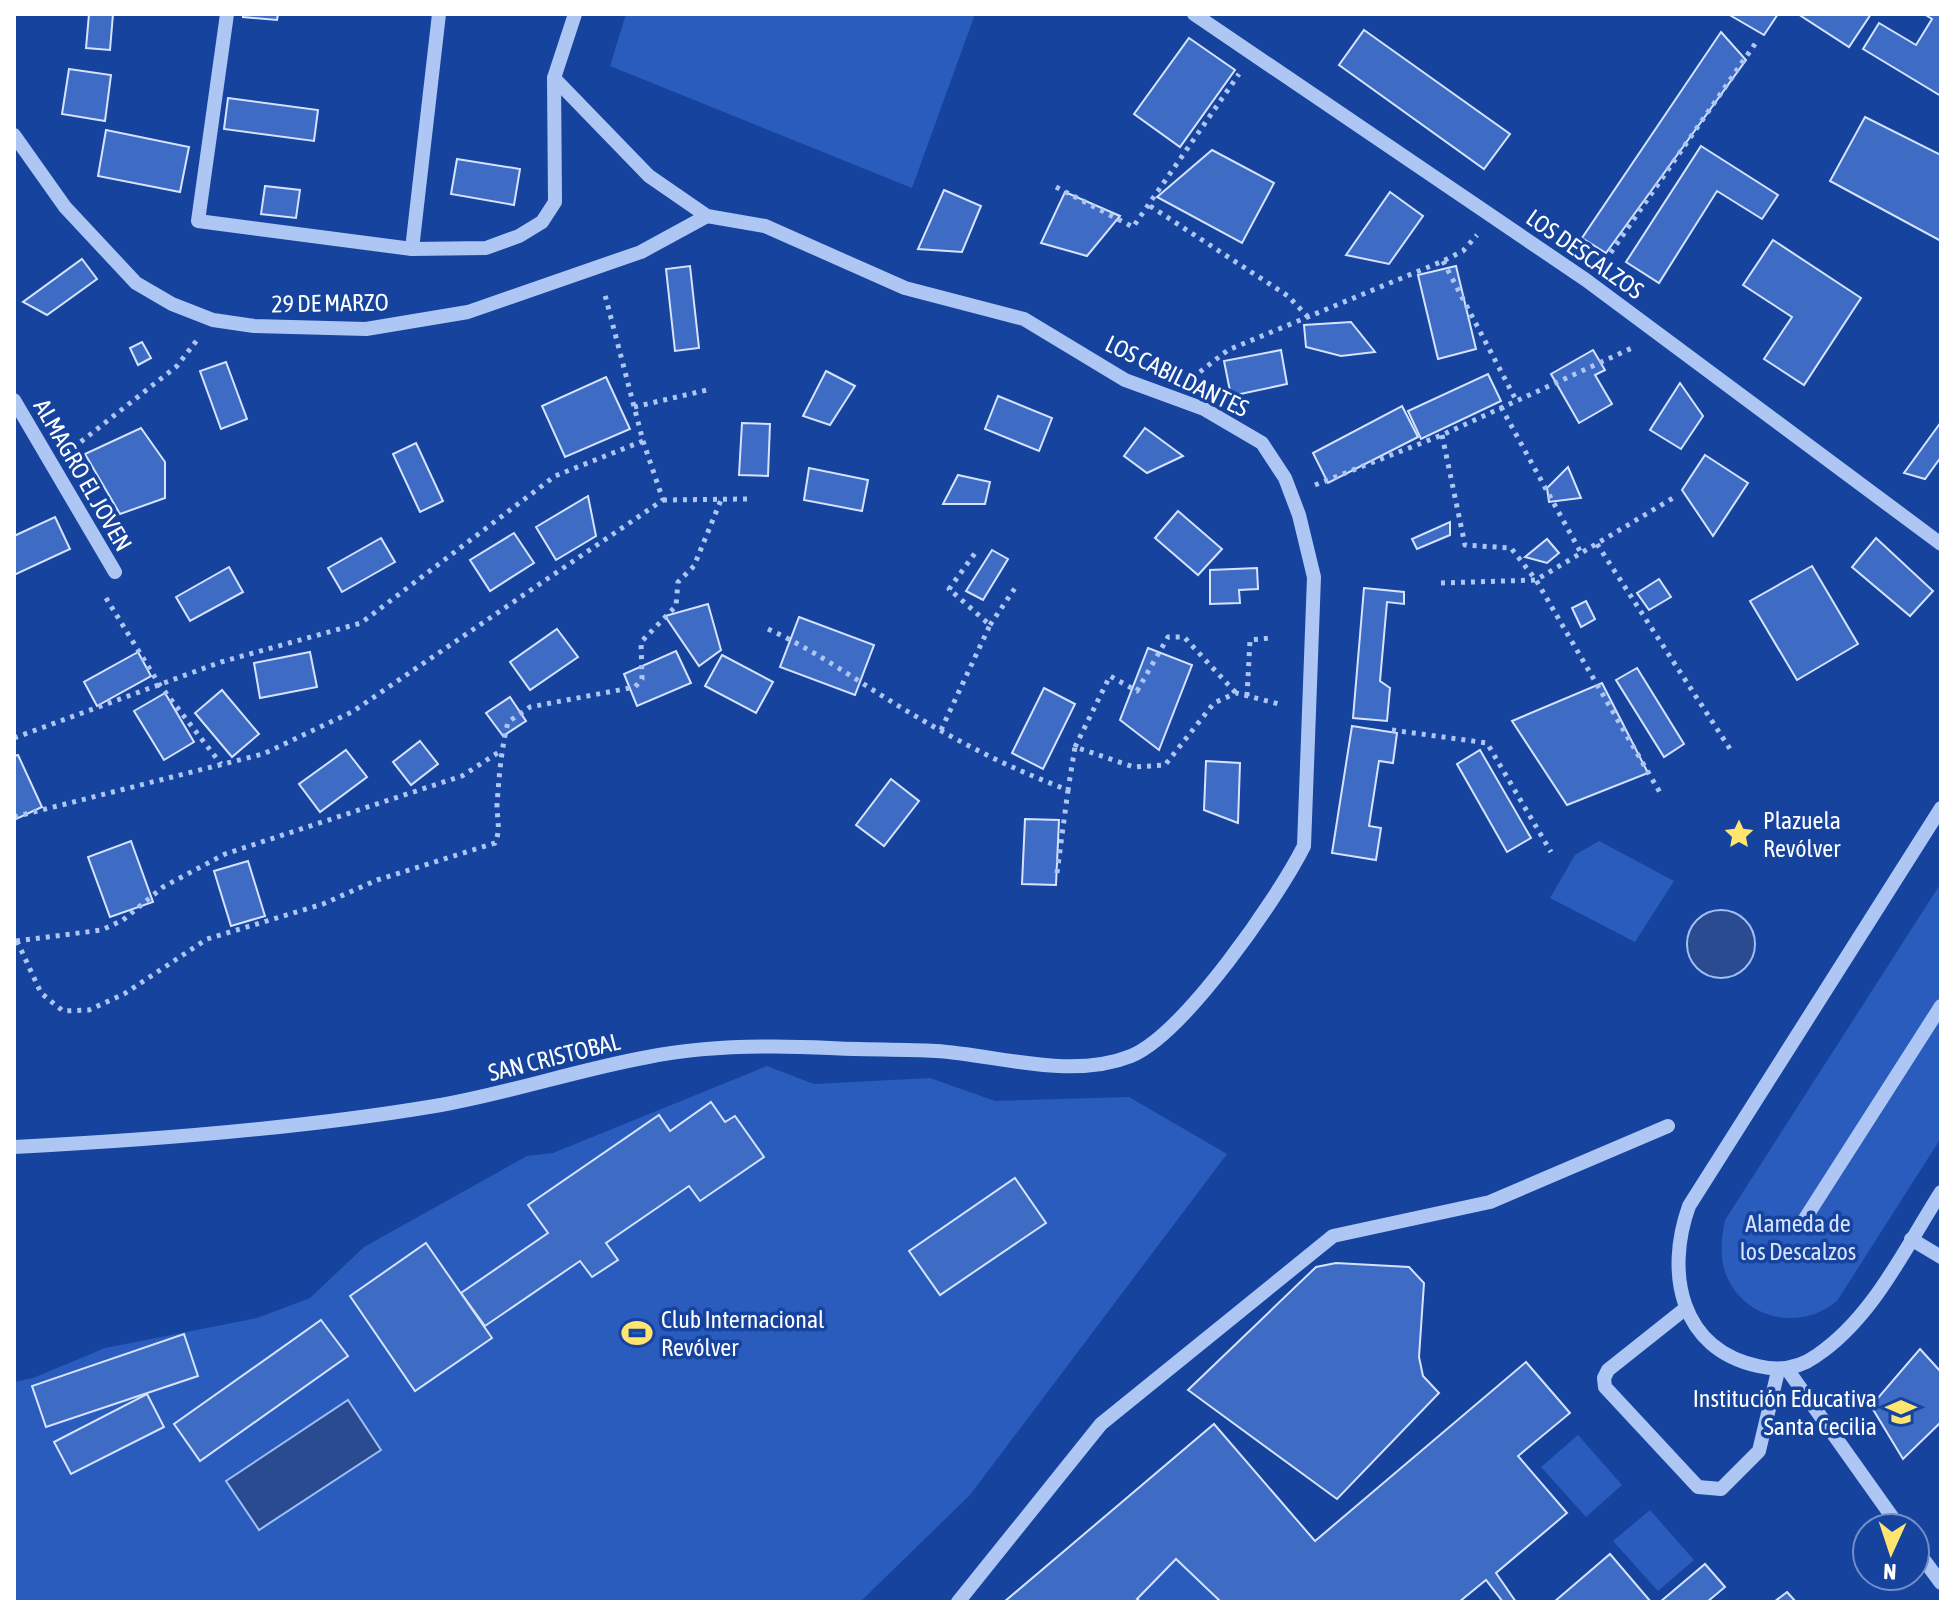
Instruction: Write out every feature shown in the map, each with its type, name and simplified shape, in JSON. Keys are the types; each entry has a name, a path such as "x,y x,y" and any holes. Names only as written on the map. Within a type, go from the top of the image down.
{"street":[{"path":"227,14 198,221 412,249 486,248 519,236 542,222 555,202 557,181 554,78 575,14"},
{"path":"412,249 439,14"},
{"name":"LOS DESCALZOS","path":"1194,14 1589,283 1941,544"},
{"name":"LOS CABILDANTES","path":"554,78 649,176 707,216 765,226 905,288 1024,319 1125,380 1204,409 1262,443 1285,478 1314,577 1304,846 1287,880 1197,999 1136,1054 1106,1065"},
{"name":"29 DE MARZO","path":"14,135 36,170 83,229 136,283 172,304 213,320 303,329 366,329 468,312 641,252 707,216"},
{"name":"ALMAGRO EL JOVEN","path":"14,400 115,572"},
{"path":"1941,808 1689,1206 1677,1238 1677,1275 1686,1308 1707,1342 1744,1363 1782,1370 1814,1358 1860,1318 1941,1192"},
{"path":"1801,1225 1941,1006"},
{"name":"SAN CRISTOBAL","path":"14,1147 123,1142 432,1106 645,1057 691,1050 805,1047 936,1051 1025,1062 1106,1065"},
{"path":"958,1602 1101,1424 1333,1236 1490,1202 1668,1126"},
{"path":"1911,1239 1941,1257"},
{"path":"1686,1308 1608,1370 1604,1378 1605,1387 1698,1487 1721,1489 1759,1451 1782,1370"},
{"path":"1782,1370 1888,1512"}],"path":[{"path":"1589,283 1757,41"},
{"path":"1056,187 1133,227 1253,53"},
{"path":"1150,206 1288,296 1308,317"},
{"path":"1176,398 1200,369 1228,350 1463,251 1494,217"},
{"path":"1443,261 1516,400"},
{"path":"598,266 643,441 663,500"},
{"path":"52,465 177,366 213,320"},
{"path":"1291,495 1442,435 1662,335"},
{"path":"634,407 707,390"},
{"path":"1501,407 1581,553"},
{"path":"1442,435 1465,545 1511,548 1536,580 1662,796"},
{"path":"14,738 221,662 361,623 555,476 643,441"},
{"path":"1441,583 1536,580 1673,498"},
{"path":"14,817 263,754 352,712 663,500 747,499"},
{"path":"500,752 462,776 225,854 163,887 123,920 102,930 16,941 41,993 63,1011 89,1010 124,994 207,939 323,904 377,880 495,843 501,831 497,812 500,752 508,722 530,707 635,687 642,679 641,642 676,606 678,582 694,566 721,500"},
{"path":"1597,544 1732,752"},
{"path":"978,549 949,589 990,625"},
{"path":"941,730 990,625 1017,585"},
{"path":"103,594 159,684 221,764"},
{"path":"768,629 796,641 941,730 1016,770 1068,790"},
{"path":"1057,873 1075,747 1110,676 1137,691 1168,637 1184,637 1236,693 1311,712"},
{"path":"1247,696 1250,640 1270,638"},
{"path":"1075,747 1134,767 1165,765 1214,703 1236,693"},
{"path":"1392,730 1487,743 1551,852"}],"green space":[{"path":"626,14 975,14 912,188 610,66"},
{"path":"1599,841 1674,881 1635,942 1550,898 1575,855"},
{"name":"Alameda de los Descalzos","path":"1941,883 1941,1138 1837,1301 1804,1317 1770,1315 1740,1297 1730,1282 1722,1253 1725,1220"},
{"name":"Club Internacional Revólver","path":"767,1066 814,1084 930,1078 995,1101 1129,1097 1227,1154 970,1495 860,1602 14,1602 14,1382 33,1378 105,1348 257,1318 310,1298 364,1247 527,1156 553,1153"},
{"path":"1578,1435 1622,1485 1586,1517 1541,1467"},
{"path":"1650,1510 1694,1560 1658,1591 1613,1541"},
{"path":"1176,1559 1221,1602 1141,1602 1137,1599"}],"shaded area":[{"path":"1721,910 1745,920 1755,944 1745,968 1721,978 1697,968 1687,944 1697,920"},
{"path":"348,1400 381,1450 259,1530 226,1481"}],"building":[{"path":"89,14 113,14 110,50 86,48"},
{"path":"243,14 278,14 277,20 243,17"},
{"path":"1728,14 1778,14 1764,35"},
{"path":"1798,14 1871,14 1849,47"},
{"path":"1924,14 1941,14 1941,96 1863,49 1879,23 1916,45 1932,19"},
{"path":"1364,30 1510,134 1484,169 1339,65"},
{"path":"1721,32 1746,60 1606,253 1582,238"},
{"path":"1189,38 1235,70 1180,147 1134,114"},
{"path":"69,69 111,75 105,121 62,114"},
{"path":"228,98 318,110 314,141 224,129"},
{"path":"1865,117 1941,155 1941,241 1830,181"},
{"path":"106,130 189,147 180,192 98,176"},
{"path":"1701,146 1778,195 1762,219 1717,191 1659,283 1626,262"},
{"path":"1212,150 1274,183 1242,243 1157,197"},
{"path":"457,159 520,169 514,205 451,194"},
{"path":"265,186 300,190 296,218 261,214"},
{"path":"944,190 981,206 962,252 918,249"},
{"path":"1065,192 1120,216 1087,256 1041,243"},
{"path":"1390,192 1423,216 1389,264 1346,255"},
{"path":"1773,240 1861,298 1804,385 1764,359 1792,317 1743,285"},
{"path":"82,259 97,279 47,315 23,302"},
{"path":"690,266 699,348 675,351 666,269"},
{"path":"1456,266 1476,349 1438,359 1418,275"},
{"path":"1351,322 1375,352 1341,356 1306,347 1304,325"},
{"path":"142,342 151,358 138,365 130,348"},
{"path":"1281,350 1287,384 1231,396 1224,361"},
{"path":"1593,350 1605,370 1595,375 1612,404 1579,423 1551,374"},
{"path":"226,362 247,419 221,429 200,371"},
{"path":"826,371 855,386 830,425 803,416"},
{"path":"1488,374 1501,401 1421,439 1408,411"},
{"path":"606,377 630,429 565,457 542,406"},
{"path":"1680,383 1703,416 1681,449 1650,430"},
{"path":"998,396 1052,418 1039,451 985,429"},
{"path":"1402,406 1418,437 1328,483 1313,453"},
{"path":"1941,422 1941,457 1925,479 1904,473"},
{"path":"742,423 770,424 768,476 739,475"},
{"path":"141,428 165,462 165,498 120,514 85,454"},
{"path":"1145,428 1183,456 1147,473 1124,456"},
{"path":"416,443 443,501 420,512 393,454"},
{"path":"1705,455 1748,483 1713,536 1682,490"},
{"path":"1568,467 1581,498 1549,502 1547,488"},
{"path":"809,468 868,480 862,511 804,500"},
{"path":"958,475 990,482 985,504 943,504"},
{"path":"588,496 596,536 556,560 536,527"},
{"path":"1178,511 1222,549 1198,575 1155,538"},
{"path":"55,517 70,549 14,575 14,536"},
{"path":"1450,522 1450,535 1417,549 1412,539"},
{"path":"514,533 534,563 490,591 470,560"},
{"path":"381,538 395,562 342,592 328,568"},
{"path":"1876,538 1933,591 1910,616 1852,567"},
{"path":"1547,539 1559,553 1547,563 1525,557"},
{"path":"992,550 1008,559 983,600 966,591"},
{"path":"1812,566 1858,644 1797,680 1750,601"},
{"path":"229,567 243,592 190,621 176,597"},
{"path":"1257,568 1258,589 1239,590 1240,603 1210,604 1210,570"},
{"path":"1659,579 1671,597 1649,610 1637,593"},
{"path":"1364,588 1404,592 1404,604 1387,602 1380,681 1390,688 1387,721 1353,718"},
{"path":"1586,601 1595,619 1581,627 1572,608"},
{"path":"708,604 721,650 699,666 665,616"},
{"path":"799,617 874,645 855,695 780,667"},
{"path":"557,629 578,657 530,690 510,662"},
{"path":"1148,648 1192,665 1159,750 1120,720"},
{"path":"676,651 691,683 637,706 624,674"},
{"path":"138,652 151,676 97,706 84,682"},
{"path":"310,652 317,687 260,698 254,663"},
{"path":"722,655 773,682 756,713 705,686"},
{"path":"1637,668 1684,744 1664,757 1616,680"},
{"path":"1602,683 1648,773 1567,805 1512,721"},
{"path":"1044,688 1075,704 1043,769 1012,753"},
{"path":"222,690 259,734 232,757 195,713"},
{"path":"165,693 194,742 164,760 134,711"},
{"path":"510,697 526,721 503,736 486,713"},
{"path":"1352,726 1397,733 1393,763 1379,761 1369,826 1381,828 1376,860 1332,853"},
{"path":"420,741 438,764 411,785 393,762"},
{"path":"346,750 367,777 320,812 299,784"},
{"path":"1480,750 1531,838 1507,852 1457,764"},
{"path":"18,755 42,807 14,820 14,756"},
{"path":"1206,761 1240,763 1238,823 1204,810"},
{"path":"891,779 919,801 884,846 856,825"},
{"path":"1025,819 1059,820 1056,885 1022,884"},
{"path":"131,841 153,902 110,917 88,857"},
{"path":"248,861 265,916 231,926 214,871"},
{"path":"711,1102 725,1122 735,1116 764,1157 700,1201 689,1186 606,1243 618,1260 592,1277 580,1261 485,1326 461,1293 548,1233 528,1205 659,1115 670,1131"},
{"path":"1015,1178 1046,1223 940,1295 909,1251"},
{"path":"426,1243 492,1338 415,1391 350,1296"},
{"path":"1336,1263 1409,1267 1424,1283 1419,1357 1423,1376 1439,1393 1337,1499 1188,1390 1316,1267"},
{"path":"321,1320 348,1356 200,1461 174,1424"},
{"path":"184,1334 198,1376 46,1427 32,1386"},
{"path":"1920,1349 1941,1372 1941,1422 1903,1459 1871,1406"},
{"path":"1526,1362 1570,1413 1518,1456 1567,1513 1496,1573 1516,1602 1503,1602 1486,1580 1459,1602 1221,1602 1176,1559 1137,1599 1141,1602 1004,1602 1214,1424 1315,1541"},
{"path":"147,1394 164,1427 71,1474 54,1442"},
{"path":"1610,1554 1651,1602 1554,1602"},
{"path":"1705,1564 1725,1587 1707,1602 1660,1602"},
{"path":"1787,1592 1796,1602 1774,1602"}],"place":[{"name":"Plazuela Revólver","path":"1739,834"},
{"name":"Club Internacional Revólver","path":"637,1333"},
{"name":"Institución Educativa Santa Cecilia","path":"1901,1412"}]}
